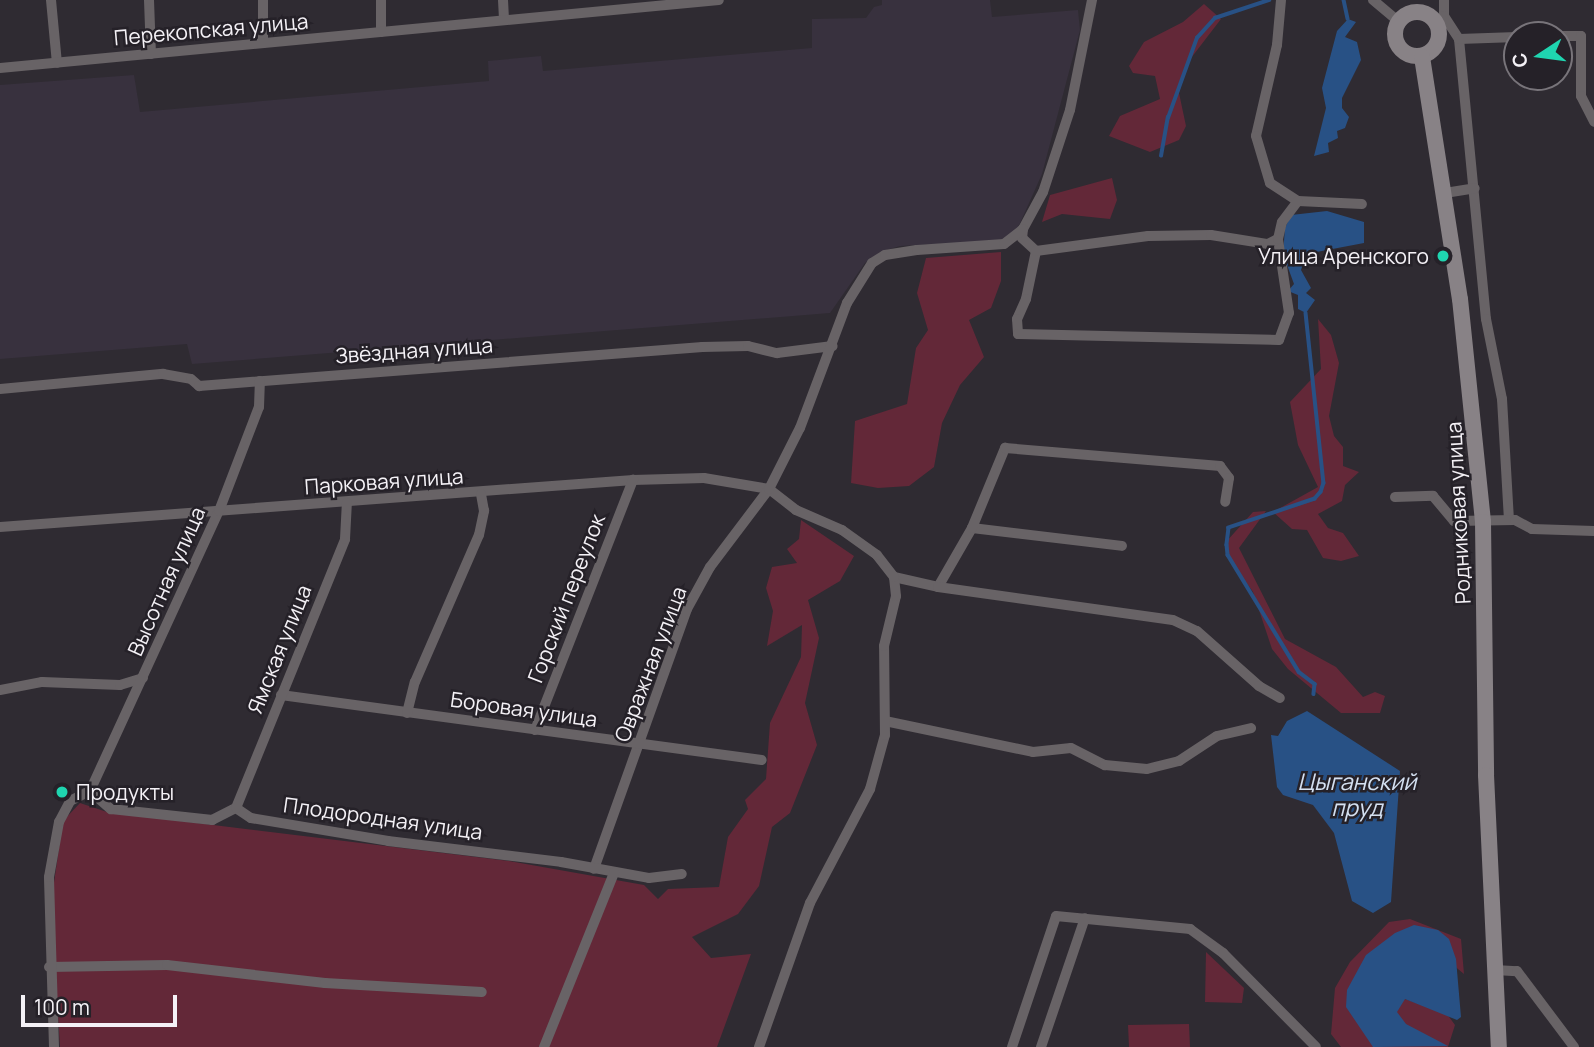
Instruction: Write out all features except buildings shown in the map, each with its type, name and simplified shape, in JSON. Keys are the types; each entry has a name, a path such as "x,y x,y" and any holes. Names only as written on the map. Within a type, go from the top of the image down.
{"main road":[{"path":"1411,5 1430,14 1445,27 1437,47 1422,57 1404,53 1394,38 1398,21 1411,5"},
{"name":"Родниковая улица","path":"1422,57 1445,193 1483,522 1486,775 1499,1047"}],"street":[{"path":"51,0 57,63"},
{"path":"149,0 151,54"},
{"path":"263,0 263,43"},
{"path":"381,0 381,32"},
{"path":"503,0 504,20"},
{"name":"Перекопская улица","path":"0,68 504,20 632,4 719,0"},
{"path":"1036,251 1022,238 1023,229 1043,192 1070,110 1092,0"},
{"path":"1281,0 1277,45 1256,136 1270,183 1298,201 1362,204"},
{"path":"1373,0 1398,21"},
{"path":"1444,0 1445,27 1459,39 1503,37"},
{"path":"1573,36 1594,36"},
{"path":"1581,36 1581,96 1594,122"},
{"path":"1459,39 1486,319 1502,399 1509,520"},
{"path":"1445,193 1475,188"},
{"path":"1036,251 1026,299 1017,319 1018,334 1279,340 1289,313 1279,239 1288,211 1298,201"},
{"name":"Овражная улица","path":"594,869 687,608 710,567 769,489 833,346 847,303 872,263 885,255 917,250 1004,244 1023,229"},
{"path":"1036,251 1148,236 1211,235 1268,244 1279,239"},
{"name":"Звёздная улица","path":"0,389 163,374 191,379 199,386 702,347 747,346 777,353 833,346"},
{"name":"Высотная улица","path":"90,791 219,512 259,407 260,381"},
{"path":"938,587 972,528 1005,448 1220,466 1229,478 1225,502"},
{"name":"Парковая улица","path":"0,527 481,494 633,480 704,478 769,489"},
{"name":"Горский переулок","path":"535,730 633,480"},
{"path":"758,1047 810,904 870,789 885,721 884,646 896,596 894,577 877,555 842,530 796,510 769,489"},
{"path":"407,713 415,682 479,535 484,511 481,494"},
{"path":"1395,497 1433,496 1454,521 1509,520 1532,529 1594,531"},
{"name":"Ямская улица","path":"236,808 345,539 346,503"},
{"path":"972,528 1122,545"},
{"path":"894,577 938,587 1173,620 1197,631 1259,686 1280,698"},
{"path":"0,690 42,682 120,685 143,678"},
{"name":"Боровая улица","path":"281,695 762,760"},
{"path":"885,721 1033,752 1071,748 1105,765 1147,769 1179,761 1217,736 1251,728"},
{"path":"54,1047 49,967 49,877 59,822 70,801 90,791 111,809 212,820 236,808"},
{"name":"Плодородная улица","path":"236,808 251,818 614,873 649,878 682,874"},
{"path":"544,1047 614,873"},
{"path":"1013,1047 1056,916 1190,929 1223,953 1315,1047"},
{"path":"1041,1047 1085,918"},
{"path":"49,967 167,965 326,983 482,992"},
{"path":"1495,970 1517,971 1574,1047"}],"shaded area":[{"path":"882,0 990,0 992,17 1078,10 1080,30 1042,174 1017,230 1009,238 995,241 900,246 880,252 865,263 830,313 192,364 187,344 0,359 0,85 134,75 140,112 489,81 488,61 541,56 543,71 812,48 812,19 866,18 874,7 882,5"},
{"path":"1204,4 1221,19 1188,62 1179,93 1186,126 1179,140 1150,152 1109,136 1120,116 1160,99 1155,76 1133,73 1129,66 1144,42 1183,22"},
{"path":"1112,178 1117,200 1110,219 1062,214 1042,222 1050,195"},
{"path":"1001,252 1001,281 991,308 969,320 984,357 960,385 942,423 934,467 909,486 878,488 851,483 855,421 907,404 916,348 928,330 917,293 926,258"},
{"path":"1318,319 1331,335 1339,363 1329,416 1334,436 1343,447 1343,466 1359,472 1345,485 1342,501 1318,514 1328,528 1343,533 1359,556 1341,561 1323,558 1307,530 1292,529 1273,512 1318,487 1298,445 1290,402 1321,369"},
{"path":"1266,511 1239,548 1285,639 1336,667 1363,697 1375,692 1385,696 1380,713 1341,713 1288,669 1272,649 1253,592 1228,557 1225,543 1253,512"},
{"path":"801,520 854,556 840,581 808,600 819,638 805,703 817,745 790,813 772,827 759,886 738,914 692,937 711,958 751,954 717,1047 60,1047 51,903 63,821 80,803 107,812 509,861 644,885 658,899 668,889 719,887 728,837 748,809 745,800 766,779 770,723 801,657 802,625 767,646 773,611 766,588 772,567 797,563 787,549 799,539"},
{"path":"1410,919 1461,939 1464,974 1441,955 1391,994 1447,1014 1455,1025 1448,1047 1341,1047 1331,1034 1335,988 1350,962 1389,922"},
{"path":"1206,952 1244,988 1242,1003 1205,1002"},
{"path":"1189,1024 1190,1047 1129,1047 1128,1025"}],"water":[{"path":"1348,19 1356,22 1345,37 1357,42 1361,60 1342,98 1342,108 1349,117 1345,128 1337,131 1338,138 1328,143 1329,152 1314,156 1326,108 1322,88 1337,31"},
{"path":"1327,211 1364,222 1364,243 1306,254 1301,270 1311,288 1306,293 1315,300 1306,313 1298,309 1298,295 1288,291 1294,284 1283,254 1285,228 1291,215"},
{"name":"Цыганский пруд","path":"1307,711 1400,771 1391,902 1373,913 1352,901 1334,833 1313,805 1283,795 1277,787 1271,735 1278,736 1287,721"},
{"path":"1414,925 1438,930 1449,939 1456,959 1461,1017 1457,1020 1405,999 1397,1012 1406,1024 1448,1046 1373,1047 1346,1007 1347,990 1366,955 1395,933"}],"waterway":[{"path":"1161,156 1168,118 1197,38 1215,18 1269,0"},
{"path":"1344,0 1348,19"},
{"path":"1306,313 1324,483 1321,492 1315,499 1229,528 1227,545 1228,555 1299,672 1315,684 1314,694"}],"place":[{"name":"Улица Аренского","path":"1443,256"},
{"name":"Продукты","path":"62,792"}]}
